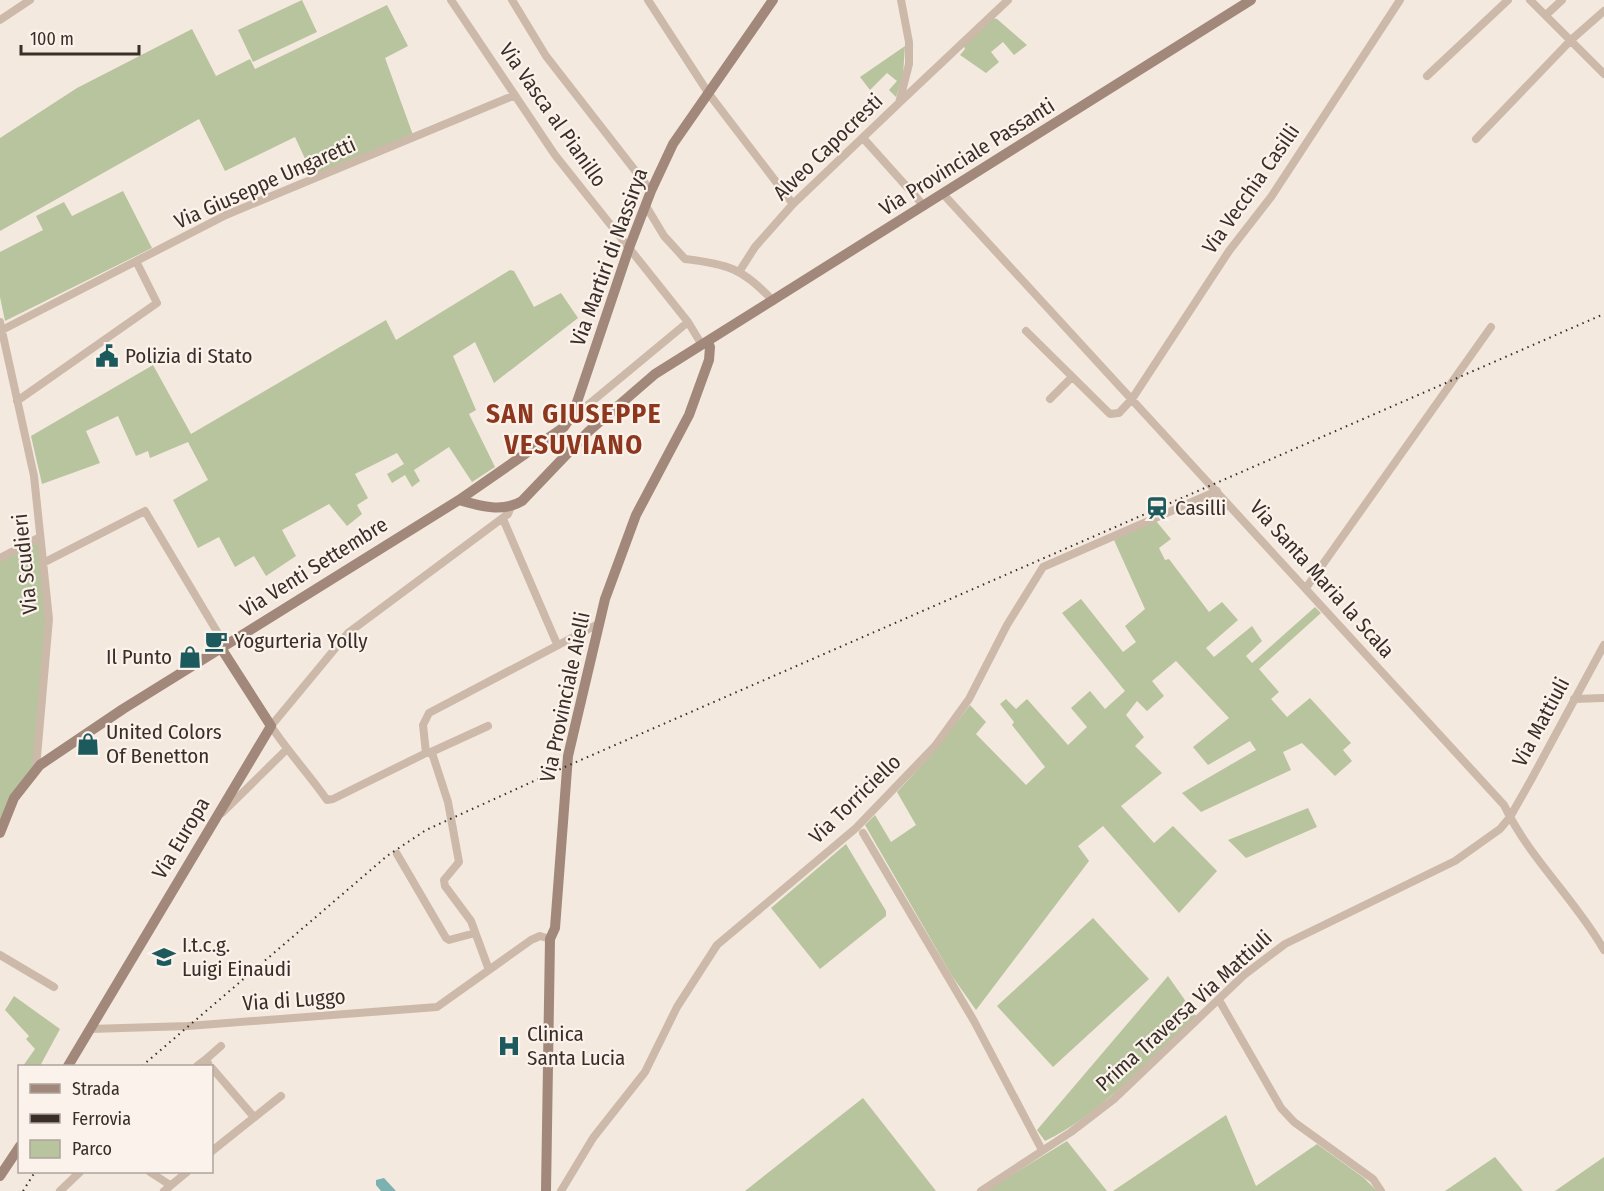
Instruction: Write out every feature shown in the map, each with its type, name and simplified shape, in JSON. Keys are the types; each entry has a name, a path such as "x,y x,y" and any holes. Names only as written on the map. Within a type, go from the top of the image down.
{"main road":[{"name":"Via Martiri di Nassirya","path":"459,500 564,427 573,414 629,248 651,191 673,144 710,94 773,0"},
{"name":"Via Provinciale Passanti","path":"512,507 541,484 589,431 633,392 705,343 944,195 1251,0"},
{"name":"Via Provinciale Aielli","path":"546,1191 550,939 555,928 568,756 605,599 636,515 689,415 709,360 710,347 705,343"},
{"path":"459,500 480,506 512,507"},
{"name":"Via Venti Settembre","path":"0,833 14,798 38,767 223,646 459,500"},
{"path":"223,646 271,726"},
{"name":"Via Europa","path":"69,1065 271,726"},
{"path":"0,1160 17,1150"},
{"path":"0,1176 17,1150"}],"street":[{"path":"0,20 30,0"},
{"name":"Via Vasca al Pianillo","path":"451,0 555,155 705,343"},
{"path":"512,0 546,56 651,191"},
{"path":"648,0 710,94 794,204"},
{"name":"Alveo Capocresti","path":"740,272 755,247 794,204 899,103 909,64 909,42 901,0"},
{"path":"899,103 1008,0"},
{"name":"Via Vecchia Casilli","path":"1132,399 1229,250 1271,197 1400,0"},
{"path":"1427,76 1508,0"},
{"path":"1530,0 1604,74"},
{"path":"1546,15 1562,0"},
{"path":"1476,139 1571,40 1604,11"},
{"name":"Via Giuseppe Ungaretti","path":"1,326 137,263 226,215 515,95"},
{"path":"863,138 924,206"},
{"name":"Via Santa Maria la Scala","path":"944,195 1504,805 1510,817 1588,922 1604,950"},
{"path":"646,206 664,236 685,259 722,263 740,272 773,301"},
{"path":"17,402 157,303 137,263"},
{"path":"573,414 583,409 688,322"},
{"name":"Via Scudieri","path":"1,326 34,476 49,619 38,767"},
{"path":"1306,588 1491,327"},
{"path":"1026,331 1071,378 1110,414 1119,413 1132,399"},
{"path":"1050,399 1071,378"},
{"name":"Via Torriciello","path":"561,1191 593,1138 645,1071 677,1006 717,945 856,828 935,746 969,699 1007,626 1042,567 1218,491"},
{"name":"Via Europa","path":"271,726 348,633 503,519 512,507"},
{"path":"43,563 145,511 223,646"},
{"path":"503,519 557,644"},
{"path":"0,558 40,537"},
{"path":"489,970 471,921 445,886 444,880 459,862 448,802 429,753 423,724 429,714 600,623"},
{"name":"Via Mattiuli","path":"1510,817 1604,645"},
{"path":"1574,699 1604,698"},
{"path":"271,726 286,750 304,766 327,800 488,726"},
{"path":"212,823 286,750"},
{"name":"Prima Traversa Via Mattiuli","path":"981,1191 1114,1099 1244,975 1285,944 1455,861 1500,829 1510,817"},
{"name":"Via Torriciello","path":"863,833 974,1021 1042,1150"},
{"path":"396,854 446,938 449,940 475,933"},
{"name":"Via di Luggo","path":"90,1029 188,1026 437,1007 531,940 540,936 550,939"},
{"path":"0,955 54,987"},
{"path":"1219,1000 1281,1108 1294,1122 1372,1179 1381,1191"},
{"path":"209,1065 221,1046"},
{"path":"213,1070 253,1116"},
{"path":"213,1150 280,1096"},
{"path":"60,1191 79,1173"},
{"path":"151,1173 167,1188 186,1173"}],"green space":[{"path":"302,0 317,32 253,62 238,30"},
{"path":"387,5 408,46 385,58 413,135 313,176 295,137 225,171 199,119 0,231 0,138 77,88 192,29 216,76 250,59 255,69"},
{"path":"992,18 997,19 1027,45 1014,55 1003,42 991,52 999,62 986,73 960,55 965,49 964,46"},
{"path":"905,46 903,75 896,97 889,90 897,81 887,73 870,90 860,77"},
{"path":"123,191 152,248 5,321 0,297 0,252 43,230 36,216 64,202 72,216"},
{"path":"510,270 514,271 534,307 561,293 578,318 494,383 475,342 453,356 476,410 469,414 495,467 472,482 449,447 414,470 420,481 412,487 405,475 392,483 387,474 404,464 397,453 355,474 368,498 357,505 362,514 347,526 329,504 282,530 296,556 266,576 254,556 235,567 219,537 198,548 173,500 208,480 188,442 150,458 148,451 136,456 118,416 86,431 100,463 42,484 31,436 153,365 191,434 386,320 396,340"},
{"path":"1156,521 1171,539 1159,548 1165,560 1169,559 1209,612 1222,602 1238,620 1206,648 1214,657 1252,626 1262,641 1246,656 1252,663 1315,607 1321,613 1259,669 1279,692 1271,699 1287,717 1310,698 1351,743 1343,750 1352,761 1335,776 1302,743 1283,752 1291,770 1201,812 1182,793 1256,750 1250,741 1208,765 1193,747 1229,718 1176,661 1152,681 1164,696 1147,711 1137,701 1126,715 1144,737 1135,746 1162,773 1121,806 1154,843 1173,826 1217,871 1179,913 1103,826 1078,846 1089,861 976,1010 952,976 865,825 875,815 891,842 916,825 897,792 933,753 970,705 986,722 976,734 1026,785 1045,767 1012,725 1014,722 1000,704 1006,699 1016,709 1027,699 1068,745 1087,727 1071,708 1090,691 1105,709 1125,691 1062,613 1081,599 1123,652 1136,642 1125,626 1145,609 1114,540"},
{"path":"38,542 46,620 33,768 0,824 0,561"},
{"path":"1308,808 1317,827 1246,858 1228,840"},
{"path":"846,844 886,911 886,916 820,969 771,908"},
{"path":"1093,918 1149,979 1053,1067 997,1006"},
{"path":"1168,976 1196,1016 1105,1101 1085,1117 1045,1141 1037,1130"},
{"path":"14,996 60,1029 41,1065 24,1065 35,1049 26,1039 29,1036 5,1010"},
{"path":"863,1098 936,1191 745,1191"},
{"path":"1226,1115 1256,1186 1317,1144 1364,1178 1377,1191 1113,1191"},
{"path":"1067,1141 1107,1191 986,1191"},
{"path":"1495,1157 1523,1191 1445,1191"},
{"path":"1604,1157 1604,1191 1555,1191"}],"water":[{"path":"384,1178 396,1191 381,1191 376,1185 376,1180"}],"railway":[{"path":"143,1065 387,856 426,830 567,766 1604,314"},
{"path":"23,1191 34,1173"}],"place":[{"name":"Polizia di Stato","path":"107,356"},
{"name":"Casilli","path":"1157,508"},
{"name":"Yogurteria Yolly","path":"216,641"},
{"name":"Il Punto","path":"190,657"},
{"name":"United Colors Of Benetton","path":"88,744"},
{"name":"I.t.c.g. Luigi Einaudi","path":"164,957"},
{"name":"Clinica Santa Lucia","path":"509,1046"}],"district":[{"name":"SAN GIUSEPPE VESUVIANO","path":"574,430"}]}
